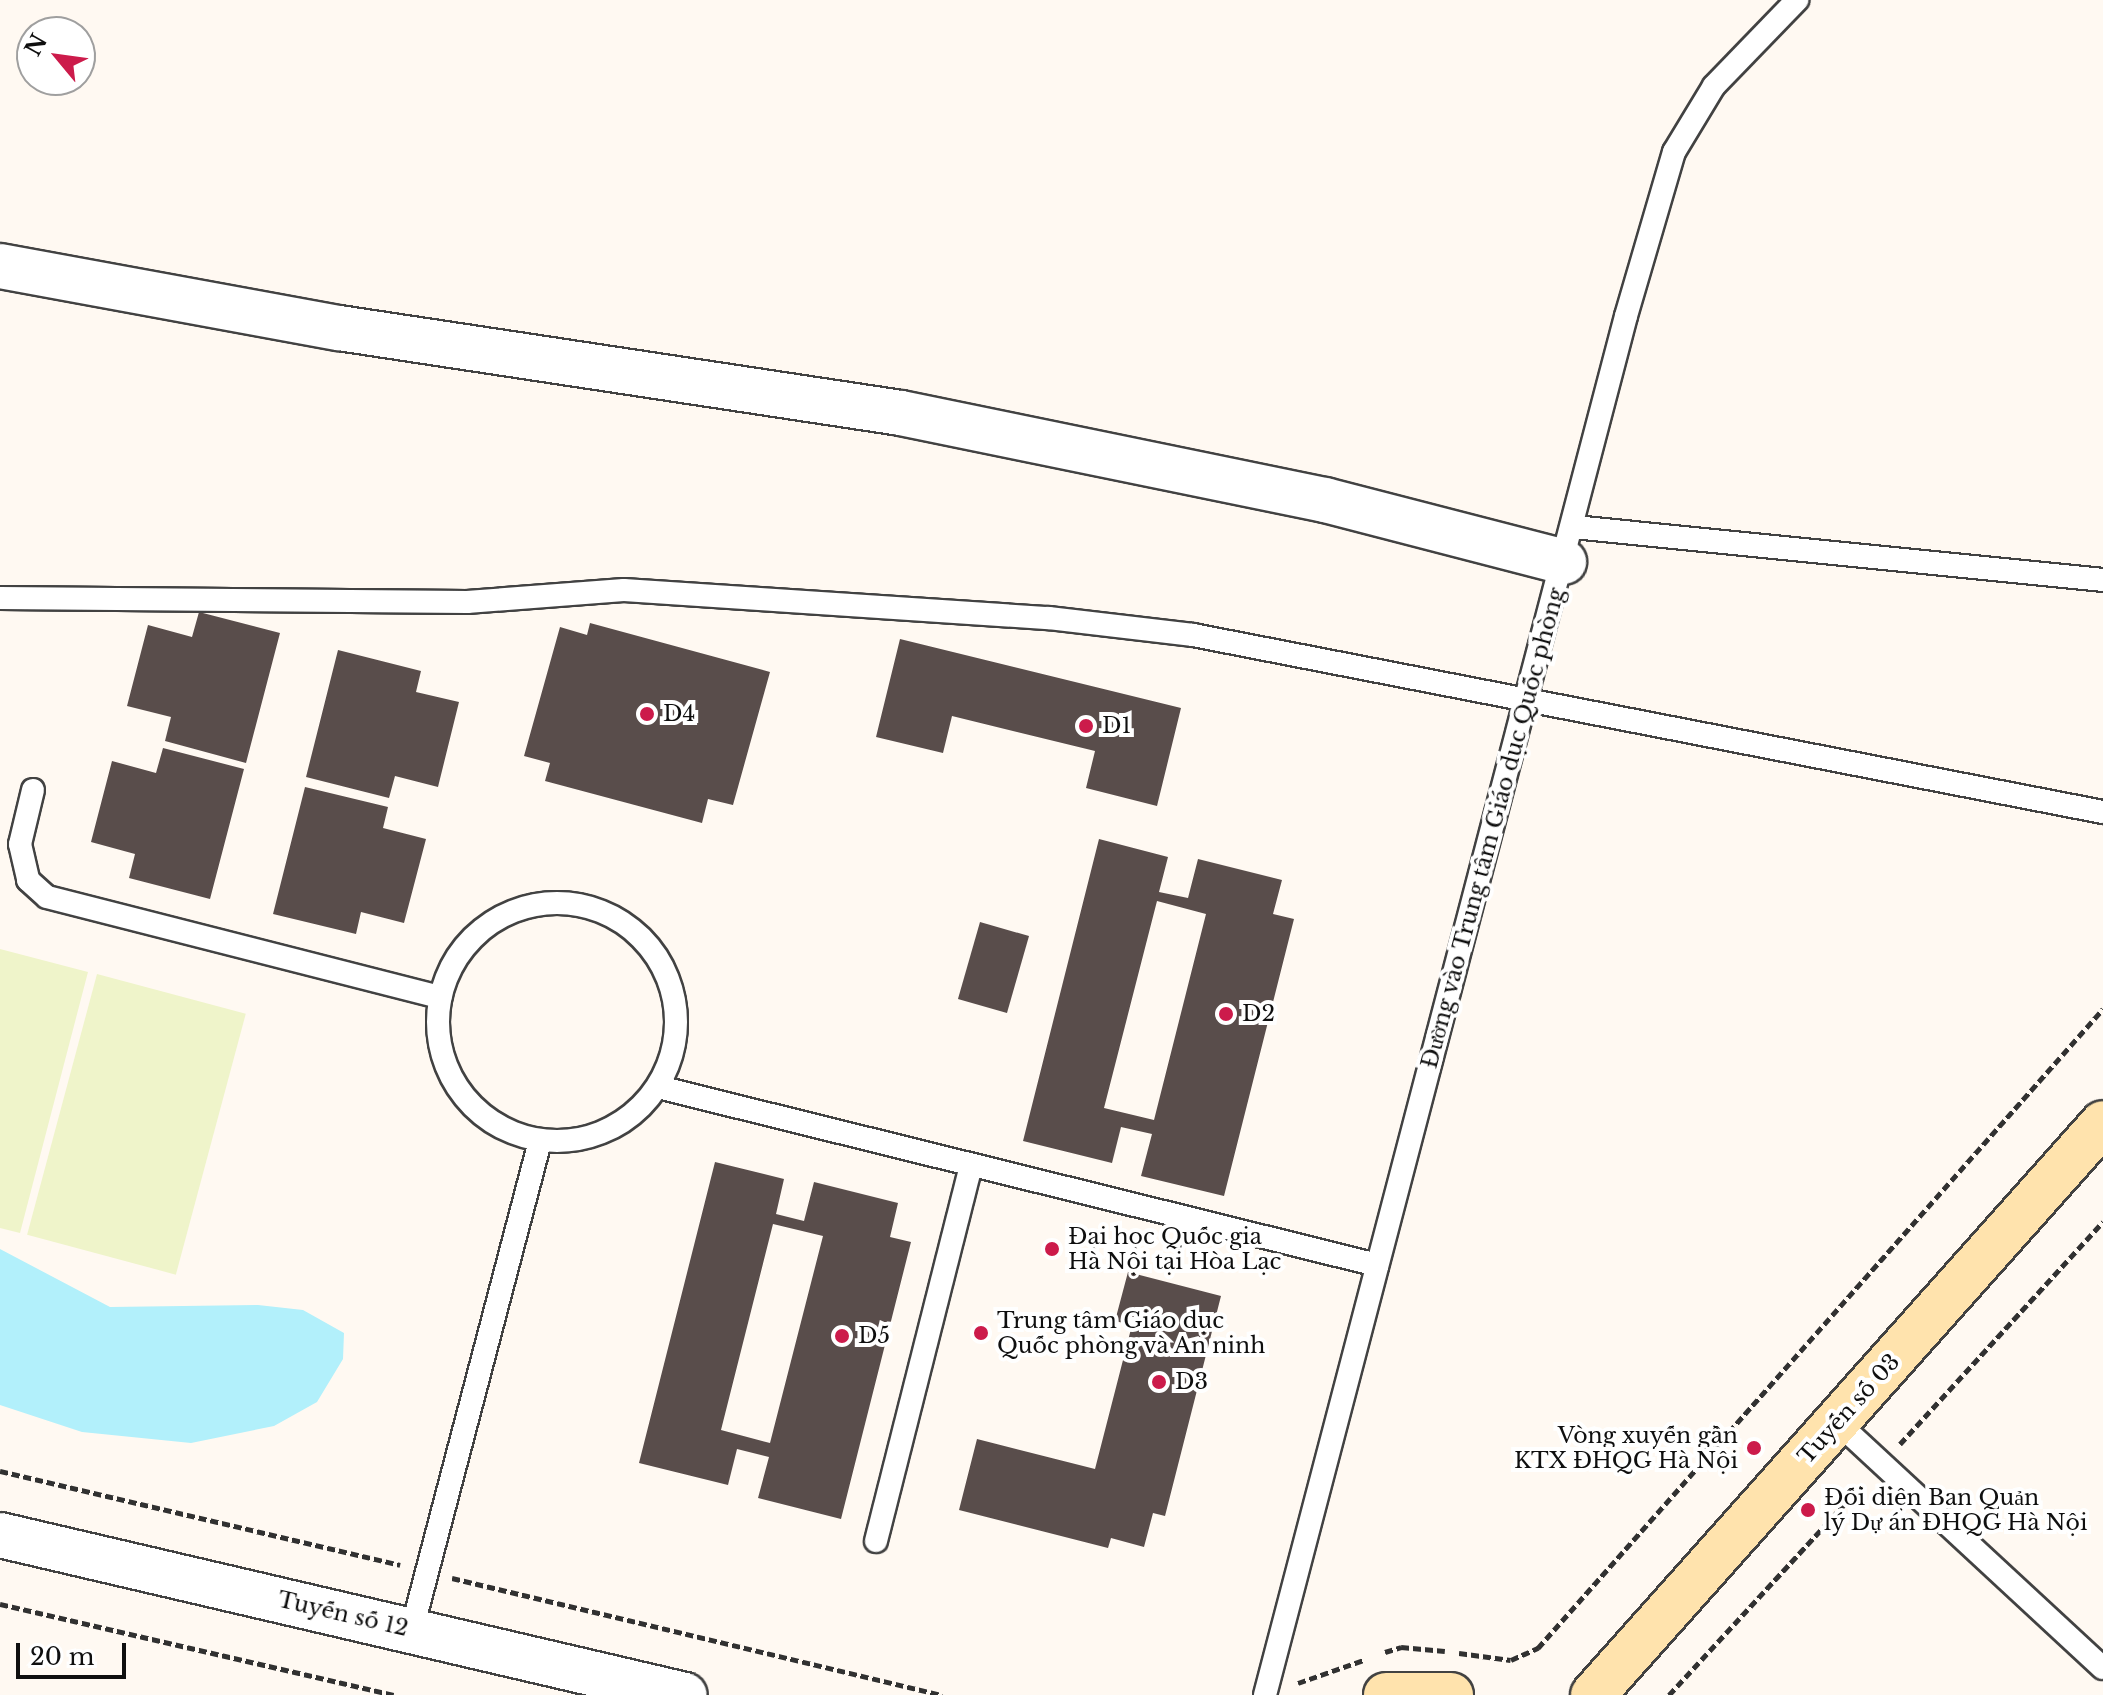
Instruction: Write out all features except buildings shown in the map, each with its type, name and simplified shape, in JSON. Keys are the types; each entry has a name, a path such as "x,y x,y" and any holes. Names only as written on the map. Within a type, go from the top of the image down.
{"street":[{"path":"0,266 339,328 901,413 1325,500 1569,544"},
{"name":"Tuyến số 03","path":"1593,1695 2103,1123"},
{"name":"Tuyến số 12","path":"0,1535 685,1695"},
{"path":"1386,1695 1451,1695"}],"lane":[{"name":"Đường vào Trung tâm Giáo dục Quốc phòng","path":"1265,1695 1569,544 1626,316 1674,152 1714,86 1797,0"},
{"path":"1569,544 2103,580"},
{"path":"0,598 452,602 624,590 1002,615 1193,635 2103,812"},
{"path":"33,790 20,844 28,880 47,897 440,997"},
{"path":"547,902 586,904 609,914 649,944 669,976 677,1014 674,1052 658,1087 636,1112 607,1131 575,1141 540,1141 509,1132 481,1115 459,1091 444,1062 437,1029 440,997 454,961 478,931 510,911 547,902"},
{"path":"658,1087 1377,1265"},
{"path":"412,1629 540,1141"},
{"path":"876,1541 971,1166"},
{"path":"1837,1422 2103,1668"}],"path":[{"path":"1265,1695 1401,1647 1511,1660 1538,1648 2103,1009"},
{"path":"0,1471 942,1695"},
{"path":"0,1604 394,1695"}],"green space":[{"path":"0,949 88,972 20,1233 0,1228"},
{"path":"97,974 246,1014 176,1275 27,1235"}],"water":[{"path":"0,1249 110,1307 258,1305 303,1310 344,1333 343,1359 317,1402 274,1426 191,1443 82,1432 0,1405"}],"place":[{"name":"D4","path":"647,714"},
{"name":"D1","path":"1086,726"},
{"name":"D2","path":"1226,1014"},
{"name":"Đại học Quốc gia Hà Nội tại Hòa Lạc","path":"1052,1249"},
{"name":"Trung tâm Giáo dục Quốc phòng và An ninh","path":"981,1333"},
{"name":"D5","path":"842,1336"},
{"name":"D3","path":"1159,1382"},
{"name":"Vòng xuyến gần KTX ĐHQG Hà Nội","path":"1754,1448"},
{"name":"Đối diện Ban Quản lý Dự án ĐHQG Hà Nội","path":"1808,1510"}]}
